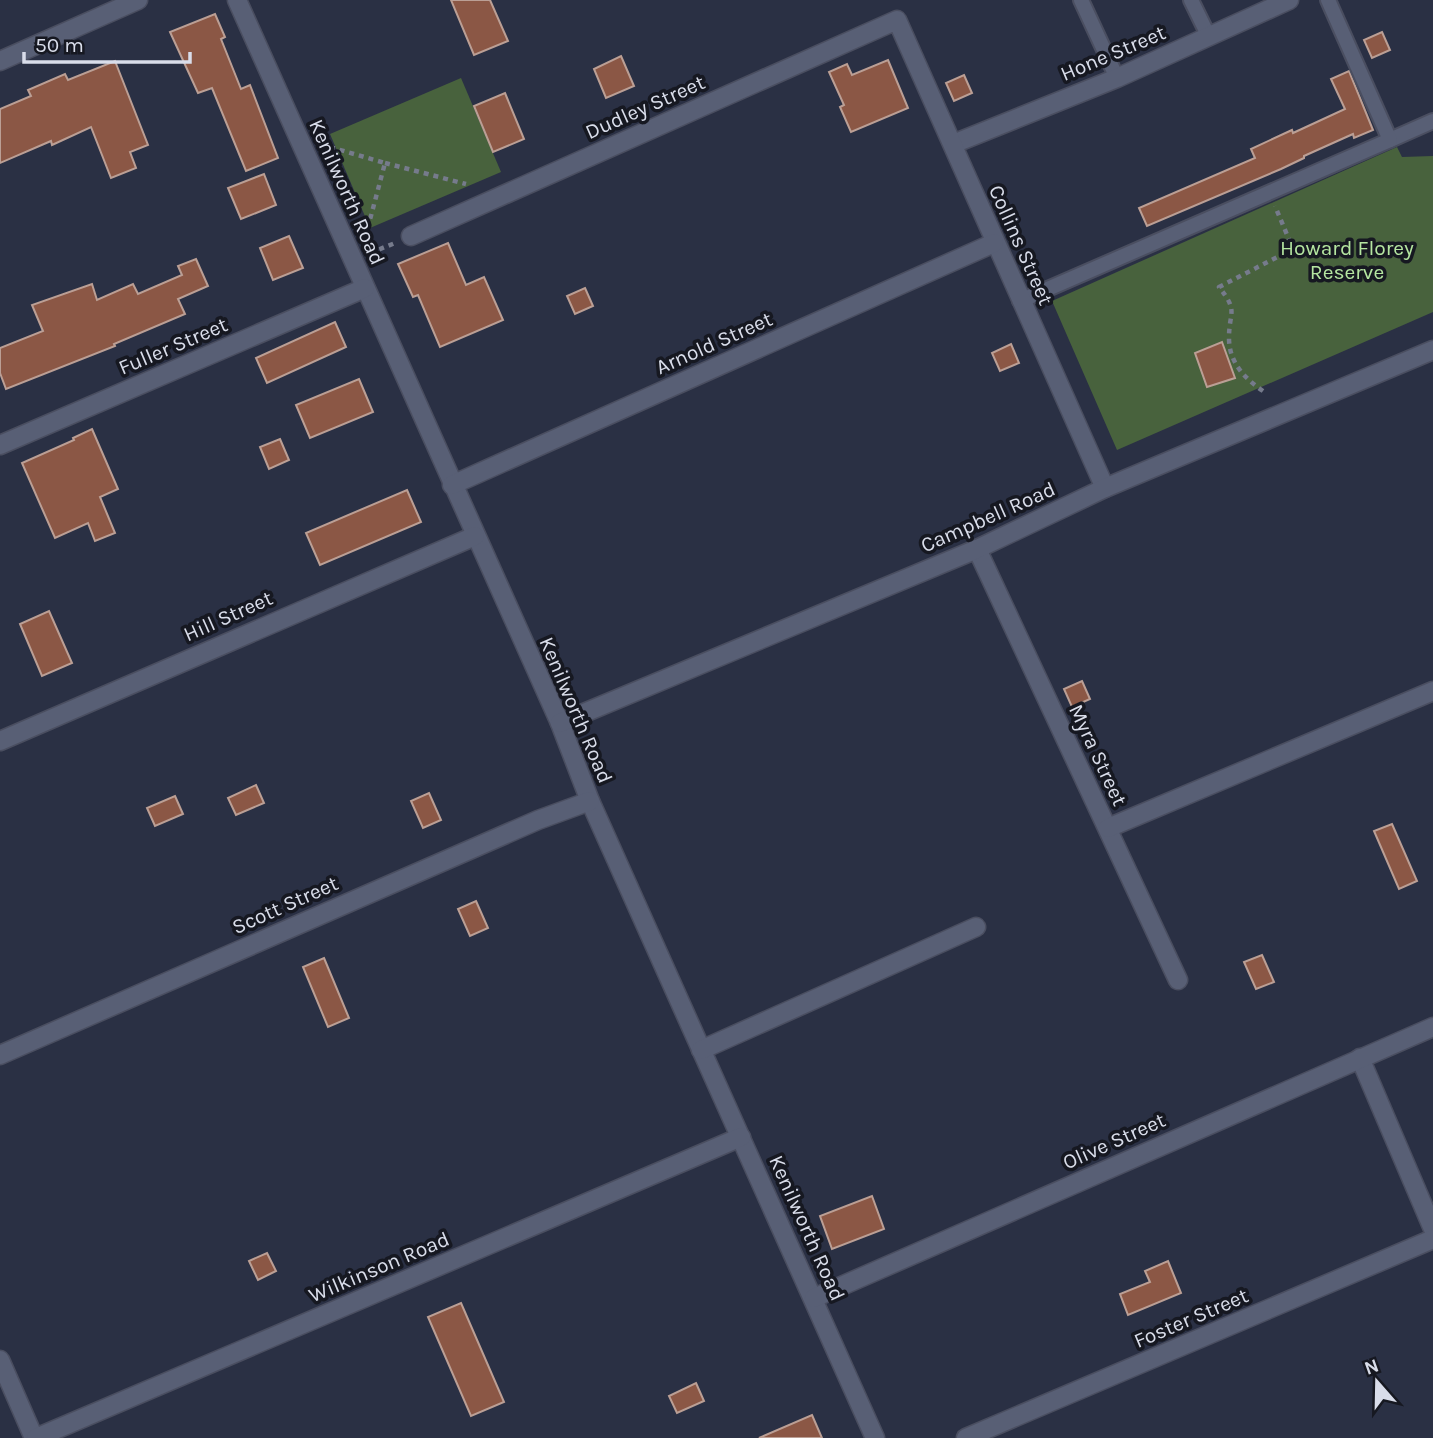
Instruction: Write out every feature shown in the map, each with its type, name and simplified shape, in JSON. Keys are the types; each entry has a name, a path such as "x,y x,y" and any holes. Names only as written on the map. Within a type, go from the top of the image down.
{"street":[{"path":"0,61 138,0"},
{"name":"Kenilworth Road","path":"237,0 560,723 590,801 875,1438"},
{"name":"Hone Street","path":"953,144 1117,78 1289,0"},
{"name":"Collins Street","path":"897,20 1105,488"},
{"name":"Dudley Street","path":"411,236 897,20"},
{"name":"Arnold Street","path":"452,485 994,243"},
{"name":"Fuller Street","path":"0,445 365,288"},
{"name":"Campbell Road","path":"560,723 977,549 1105,488 1433,349"},
{"name":"Hill Street","path":"0,741 475,536"},
{"name":"Myra Street","path":"977,549 1178,980"},
{"path":"1108,828 1433,691"},
{"name":"Scott Street","path":"0,1055 538,820 590,801"},
{"path":"701,1050 976,927"},
{"name":"Olive Street","path":"814,1298 1433,1027"},
{"path":"1360,1058 1433,1230"},
{"name":"Wilkinson Road","path":"35,1438 741,1137"},
{"name":"Foster Street","path":"966,1438 1433,1239"},
{"path":"0,1360 35,1438"}],"lane":[{"path":"1081,0 1117,78"},
{"path":"1191,0 1209,37"},
{"path":"1328,0 1390,140"},
{"path":"1020,300 1433,121"}],"path":[{"path":"330,147 466,184"},
{"path":"367,231 385,163"},
{"path":"1263,391 1243,376 1236,366 1229,340 1233,317 1231,304 1219,286 1293,249 1272,199"},
{"path":"352,261 411,236"}],"green space":[{"path":"461,78 501,172 370,228 330,134"},
{"name":"Howard Florey Reserve","path":"1397,147 1402,157 1433,156 1433,312 1117,450 1052,301"}],"building":[{"path":"451,0 490,0 508,41 474,55"},
{"path":"215,14 225,37 221,39 241,89 250,85 278,158 246,171 212,88 198,93 170,32"},
{"path":"1382,32 1390,50 1372,58 1364,40"},
{"path":"621,56 634,86 606,98 594,69"},
{"path":"888,60 908,108 851,132 840,107 844,105 829,72 847,64 852,75"},
{"path":"115,61 148,145 130,152 136,168 111,178 91,127 52,145 51,141 0,163 0,109 31,96 28,90 65,74 68,80"},
{"path":"1349,71 1373,130 1354,138 1353,134 1281,169 1147,226 1139,208 1255,158 1251,149 1345,109 1331,79"},
{"path":"964,75 972,93 954,101 946,83"},
{"path":"505,93 524,139 493,152 474,106"},
{"path":"264,174 276,205 241,219 228,188"},
{"path":"289,236 303,268 273,280 260,248"},
{"path":"448,243 466,285 484,277 503,320 440,347 418,295 413,297 398,264"},
{"path":"196,259 208,286 178,299 185,314 114,344 115,346 6,389 0,373 0,348 43,331 32,305 92,284 97,300 133,284 138,294 182,275 178,266"},
{"path":"585,288 593,306 575,314 567,296"},
{"path":"335,322 346,347 267,383 256,358"},
{"path":"1222,342 1235,378 1207,387 1195,353"},
{"path":"1011,344 1019,363 1000,371 992,353"},
{"path":"359,379 373,412 310,438 296,405"},
{"path":"92,429 118,489 100,497 115,533 95,541 88,523 55,538 22,463"},
{"path":"280,439 289,460 269,469 260,447"},
{"path":"407,490 421,522 320,565 306,533"},
{"path":"49,611 72,663 42,676 20,624"},
{"path":"1082,681 1090,699 1072,707 1064,689"},
{"path":"256,785 264,803 236,815 228,798"},
{"path":"429,793 441,820 423,828 411,801"},
{"path":"175,796 183,814 155,826 147,808"},
{"path":"1392,824 1417,881 1399,889 1374,831"},
{"path":"476,901 488,928 470,936 458,909"},
{"path":"1262,955 1274,982 1256,989 1244,962"},
{"path":"324,958 349,1018 328,1027 303,967"},
{"path":"872,1196 884,1229 832,1249 820,1216"},
{"path":"267,1253 276,1271 258,1280 249,1261"},
{"path":"1168,1261 1181,1293 1128,1315 1120,1294 1150,1282 1145,1271"},
{"path":"461,1303 504,1402 471,1416 428,1317"},
{"path":"696,1383 704,1401 677,1413 669,1396"},
{"path":"812,1415 822,1438 759,1438"}]}
